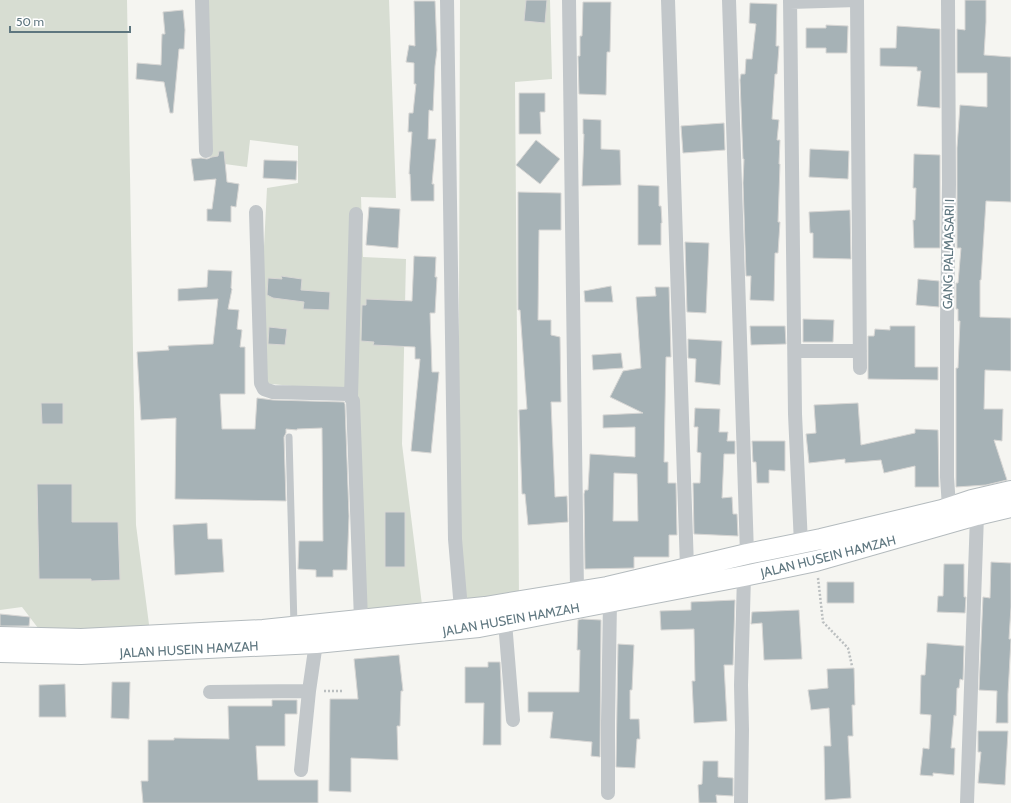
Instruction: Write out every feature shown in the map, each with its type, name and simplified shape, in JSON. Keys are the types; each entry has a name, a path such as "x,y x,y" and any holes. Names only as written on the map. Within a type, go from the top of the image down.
{"street":[{"path":"202,0 206,151"},
{"path":"448,0 454,531 461,609"},
{"path":"569,0 577,591"},
{"path":"668,0 687,568"},
{"path":"729,0 748,554"},
{"path":"801,544 795,414 790,1 857,0 860,368"},
{"name":"GANG PALMASARI I","path":"948,0 949,184 947,477 949,507"},
{"path":"256,212 261,383 264,389 273,392 348,394 351,397"},
{"path":"356,214 351,397 353,401 362,629"},
{"path":"795,351 860,351"},
{"name":"JALAN HUSEIN HAMZAH","path":"0,652 81,654 316,643 362,629 461,609 485,607 607,587 748,554 801,544 1011,491"},
{"name":"JALAN HUSEIN HAMZAH","path":"0,637 102,638 263,630 294,626 362,629 459,629 505,622 580,606 610,602 821,560 977,515 1011,507"},
{"path":"967,803 977,515"},
{"path":"821,539 821,560"},
{"path":"741,803 742,737 740,685 744,576"},
{"path":"608,793 610,602"},
{"path":"505,622 513,720"},
{"path":"301,770 309,691 316,643"},
{"path":"210,692 309,691"}],"lane":[{"path":"289,437 294,626"}],"path":[{"path":"821,560 823,622 848,648 852,666"},
{"path":"309,691 343,691"}],"shaded area":[{"path":"0,0 127,0 136,525 150,632 38,628 22,607 0,610"},
{"path":"206,0 389,0 396,198 361,197 363,257 406,259 402,444 425,629 363,635 355,392 261,383 260,324 267,188 298,183 298,146 250,140 247,167 210,162"},
{"path":"460,0 550,0 552,79 515,82 519,598 458,608"}],"building":[{"path":"526,0 547,0 545,23 524,21"},
{"path":"965,0 986,0 984,55 1011,57 1011,202 986,201 980,280 980,317 1011,318 1011,371 985,370 984,409 1003,409 1002,441 994,440 1007,480 986,485 956,487 956,368 958,368 960,321 958,321 958,309 956,309 956,283 958,283 961,248 957,248 957,148 960,105 987,107 987,73 957,73 957,29 965,30"},
{"path":"414,1 435,1 437,50 433,111 429,110 428,139 436,139 432,184 434,184 434,201 411,201 409,174 412,132 408,132 409,113 413,113 416,84 414,84 414,63 406,62 409,45 415,46"},
{"path":"583,2 611,2 610,52 607,52 606,95 579,94 578,56 580,56 580,36 582,36"},
{"path":"750,3 777,4 776,46 779,46 777,74 775,74 772,119 779,120 777,140 780,140 778,222 780,222 778,253 775,253 774,301 750,300 751,276 746,276 743,183 744,159 740,80 741,74 745,74 746,59 752,59 756,24 749,23"},
{"path":"183,10 185,30 184,49 179,49 173,113 170,113 164,82 136,79 137,63 161,65 162,34 165,34 163,12"},
{"path":"826,25 848,26 847,53 826,53 826,48 806,48 806,28 826,28"},
{"path":"897,26 940,29 940,108 917,106 921,71 917,71 917,67 880,66 880,48 896,48"},
{"path":"519,93 545,93 545,112 540,112 541,134 519,134"},
{"path":"583,119 601,120 601,149 620,150 621,185 582,186 584,134"},
{"path":"724,123 725,150 683,153 681,126"},
{"path":"536,140 560,159 540,184 516,165"},
{"path":"810,149 849,151 848,179 809,177"},
{"path":"219,151 224,151 227,182 239,184 236,207 231,206 231,222 207,221 207,209 212,209 216,179 194,181 191,159 207,159 218,156"},
{"path":"914,154 940,155 940,248 914,248 913,220 915,220 916,188 913,188"},
{"path":"264,160 297,161 296,180 263,178"},
{"path":"638,185 659,186 659,206 661,206 662,223 661,245 638,245"},
{"path":"518,192 561,193 561,230 539,230 538,320 551,320 551,335 560,337 561,402 551,402 555,497 567,496 568,522 528,525 525,494 522,494 519,410 527,409 520,310 518,310"},
{"path":"369,207 400,209 398,248 366,245"},
{"path":"850,210 851,259 813,258 813,233 810,233 809,212"},
{"path":"685,242 709,243 706,313 687,312"},
{"path":"414,256 436,257 435,277 437,277 435,313 430,313 432,372 439,372 431,453 411,451 420,359 415,359 415,347 373,345 374,342 361,341 362,305 366,305 366,299 412,301"},
{"path":"208,270 232,271 232,289 228,309 239,310 237,329 242,330 240,347 245,347 245,394 220,394 222,429 255,429 257,398 273,400 344,402 345,404 349,516 347,570 333,570 333,577 316,577 316,570 298,569 299,541 323,541 322,428 297,430 286,429 284,437 286,501 175,499 176,418 141,420 137,352 169,350 168,346 213,344 218,299 178,301 178,289 207,287"},
{"path":"281,276 302,279 301,290 330,292 329,310 303,309 304,302 273,298 267,295 268,278 282,279"},
{"path":"918,279 939,281 939,307 916,305"},
{"path":"611,286 613,302 585,302 584,291"},
{"path":"655,287 669,287 671,357 666,357 664,462 668,462 668,483 676,483 677,535 669,535 669,557 634,557 634,568 585,569 584,494 585,490 588,490 590,454 635,457 635,427 603,428 603,415 643,413 610,397 623,371 641,368 636,297 656,296","holes":["614,473 637,474 638,521 613,521"]},
{"path":"803,319 834,320 833,342 803,342"},
{"path":"750,326 785,326 786,344 751,345"},
{"path":"890,326 915,326 915,367 938,367 938,380 868,379 868,336 874,336 875,329 890,330"},
{"path":"269,327 287,329 285,345 268,344"},
{"path":"688,339 722,341 720,385 695,382 696,359 688,358"},
{"path":"621,353 623,368 593,370 592,355"},
{"path":"41,403 63,403 63,424 42,424"},
{"path":"858,403 861,445 915,433 915,429 938,430 939,487 915,487 915,466 884,473 881,460 845,463 845,459 809,463 806,434 816,433 814,405"},
{"path":"695,408 720,409 719,432 728,432 727,441 735,441 735,454 724,454 722,498 732,497 733,514 737,514 738,536 694,534 693,483 700,483 701,453 697,452 698,427 694,427"},
{"path":"752,441 785,441 785,471 769,470 769,483 757,483 756,462 753,462"},
{"path":"37,484 72,484 72,522 118,522 120,580 91,581 91,579 39,579"},
{"path":"385,512 405,512 405,567 385,567"},
{"path":"207,523 208,539 222,539 224,572 175,575 173,525"},
{"path":"991,562 1011,563 1009,639 1011,639 1008,723 996,723 997,691 979,690 983,597 990,598"},
{"path":"944,564 964,564 964,597 966,597 965,613 937,612 938,596 943,596"},
{"path":"827,582 854,582 854,603 827,603"},
{"path":"735,600 733,665 724,665 727,721 694,723 692,681 695,681 694,629 661,630 660,611 691,610 691,602"},
{"path":"799,610 802,659 764,660 762,623 751,624 752,612"},
{"path":"0,614 30,617 29,626 0,626"},
{"path":"578,620 601,620 600,757 591,756 592,742 550,738 553,712 528,712 528,692 579,692 580,650 577,650"},
{"path":"927,643 964,646 963,680 960,679 959,688 957,688 956,716 954,715 951,748 955,748 954,775 933,773 933,776 920,775 923,748 929,749 931,715 920,714 921,675 925,675"},
{"path":"618,644 634,645 632,690 630,690 630,719 639,719 640,739 637,739 635,768 616,767"},
{"path":"399,655 403,691 401,691 400,726 397,726 398,760 351,758 351,792 329,791 330,699 358,699 354,659"},
{"path":"488,662 500,662 501,745 483,745 484,703 465,703 465,667 488,667"},
{"path":"854,668 855,705 852,705 853,736 848,736 851,798 825,800 824,746 831,746 829,708 811,710 808,690 828,688 827,669"},
{"path":"112,682 130,682 129,719 111,718"},
{"path":"65,684 66,717 39,717 39,685"},
{"path":"272,700 297,700 297,714 285,714 285,746 256,746 258,780 318,780 318,803 143,803 141,781 148,781 148,740 174,740 174,738 229,739 228,706 272,706"},
{"path":"978,731 1008,731 1005,785 978,783 981,752 978,752"},
{"path":"703,761 718,761 718,777 733,778 733,796 716,795 717,803 699,803 698,785 702,784"}]}
